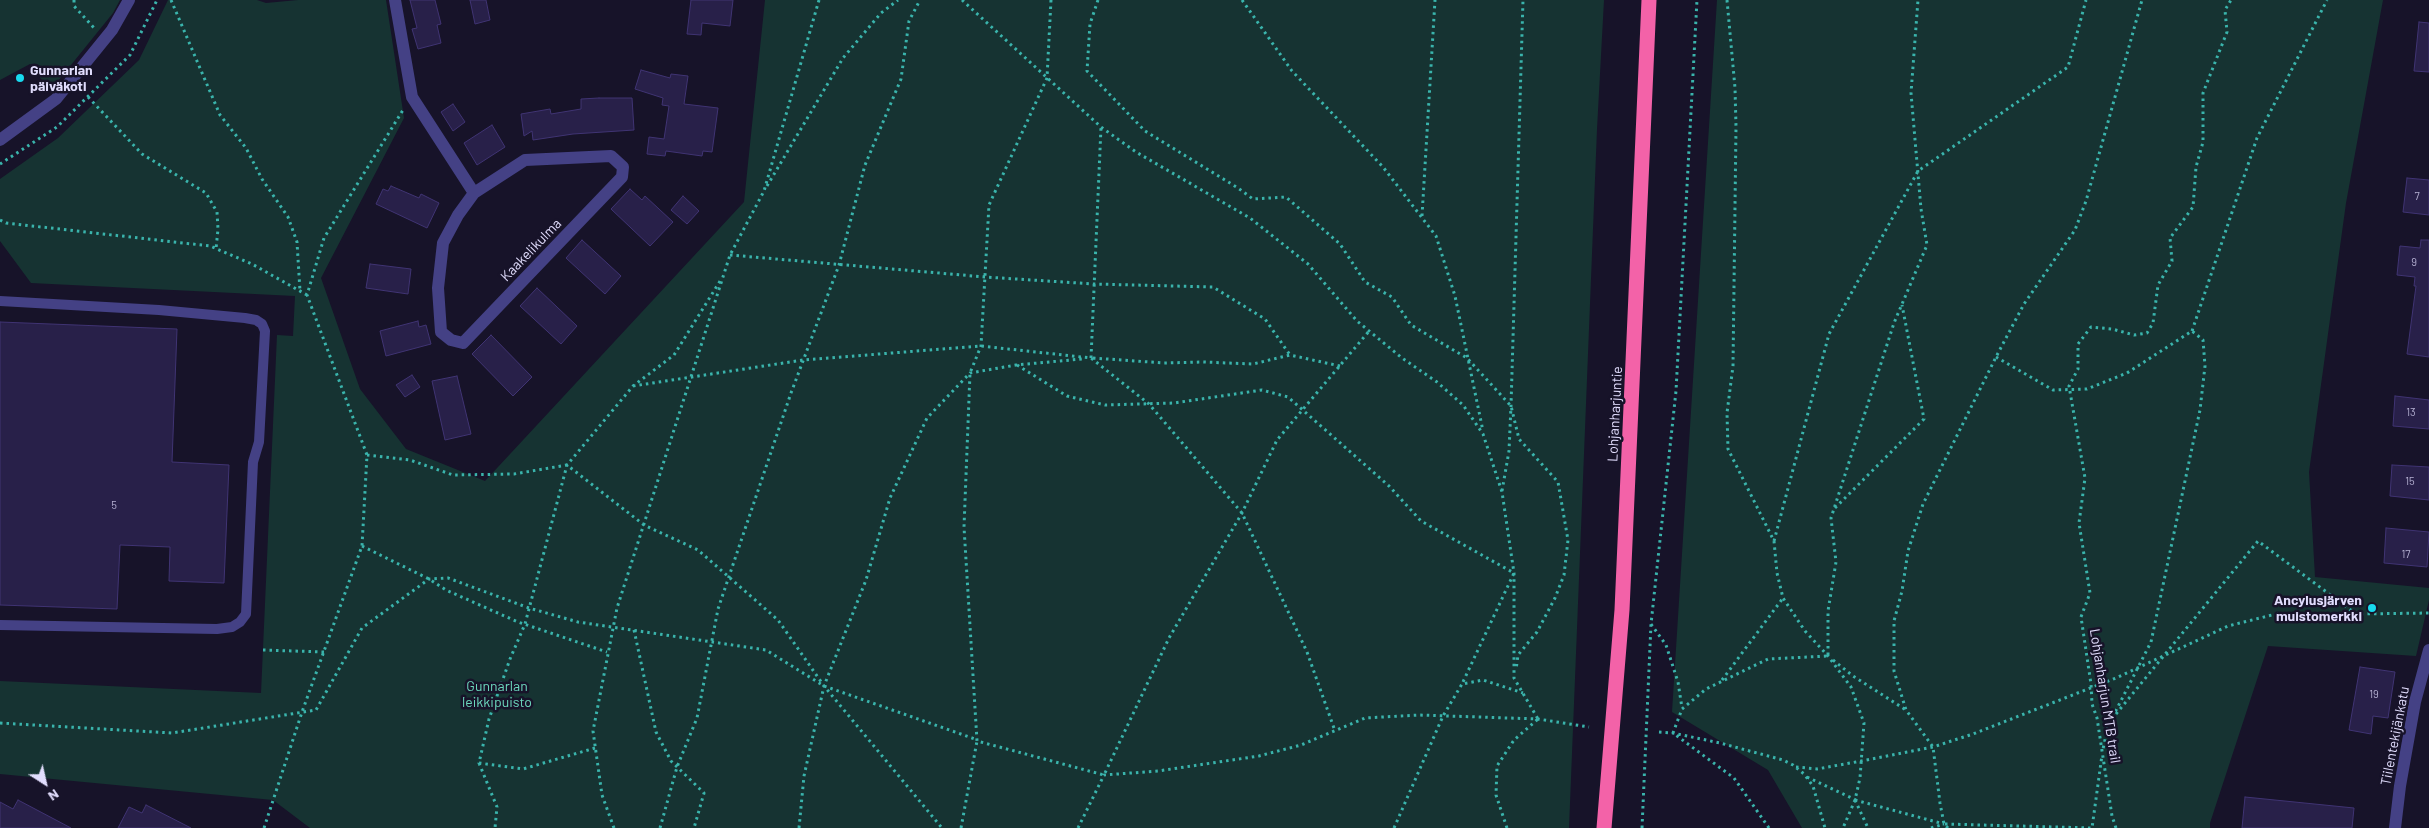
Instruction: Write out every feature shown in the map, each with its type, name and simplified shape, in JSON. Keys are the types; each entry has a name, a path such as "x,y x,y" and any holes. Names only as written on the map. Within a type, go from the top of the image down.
{"highway":[{"name":"Lohjanharjuntie","path":"1604,828 1622,610 1648,0"}],"street":[{"path":"0,140 56,99 104,39 129,0"},
{"path":"394,0 412,97 474,192"},
{"name":"Kaakelikulma","path":"611,156 623,168 622,176 463,344 451,340 441,332 438,288 443,243 458,215 474,192 525,160 611,156"},
{"name":"Tiilentekijänkatu","path":"2395,828 2400,786 2415,702 2429,650"}],"lane":[{"path":"0,301 159,310 245,318 256,320 262,324 265,331 258,442 253,462 246,614 240,622 232,627 216,629 0,625"}],"path":[{"path":"74,0 74,6 104,39"},
{"path":"0,164 57,127 130,56 157,0"},
{"path":"171,0 220,115 246,148 262,178 288,217 297,242 300,291"},
{"path":"764,190 819,0"},
{"path":"614,828 602,795 593,731 607,652 617,608 730,255 764,190 843,58 881,14 898,0"},
{"path":"660,828 678,767 697,718 718,609 803,360 839,265 865,165 901,79 910,21 920,0"},
{"path":"962,0 1100,127 1136,152 1250,218 1308,264 1357,321 1402,358 1437,382 1463,406 1483,434"},
{"path":"960,828 976,740 964,527 970,373 980,346 990,205 1047,78 1051,0"},
{"path":"1098,0 1090,24 1087,71 1145,131 1253,199 1286,197 1340,244 1364,282 1392,297 1411,325 1467,358 1512,406 1519,439 1558,482 1568,540 1564,575 1556,598 1537,632 1518,655 1514,678"},
{"path":"1242,0 1292,71 1383,167 1436,236 1455,296 1483,434 1502,492 1514,573 1514,678 1538,719"},
{"path":"1422,217 1435,0"},
{"path":"1502,492 1509,452 1512,406 1523,0"},
{"path":"1642,828 1651,624 1676,391 1697,0"},
{"path":"1728,0 1736,127 1733,366 1727,413 1728,449 1774,541"},
{"path":"1828,656 1828,611 1836,562 1832,518 1894,322 1927,245 1911,93 1918,0"},
{"path":"1843,828 1855,800 1862,761 1864,723 1851,687 1806,631 1783,598 1777,573 1774,541 1829,334 1918,171 2068,67 2086,0"},
{"path":"1948,828 1944,824 1933,746 1906,710 1894,671 1894,621 1902,591 1908,551 1923,504 1996,357 2024,304 2075,230 2086,201 2142,0"},
{"name":"Lohjanharjun MTB trail","path":"2116,828 2112,816 2097,718 2092,704 2092,687 2081,617 2090,593 2079,523 2086,478 2069,386 2078,369 2078,344 2091,327 2112,329 2134,335 2147,332 2153,323 2158,285 2172,261 2170,238 2193,207 2196,167 2203,142 2203,93 2227,32 2225,10 2231,0"},
{"path":"1996,357 2053,390 2088,389 2127,373 2192,331 2257,138 2327,0"},
{"path":"88,97 142,154 206,193 217,212 216,248"},
{"path":"264,828 302,712 362,546 367,455 307,295 324,238 412,97"},
{"path":"1091,358 1100,127"},
{"path":"0,220 6,223 210,246 252,264 307,295"},
{"path":"730,255 985,277 1094,284 1213,287 1265,319 1290,355"},
{"path":"495,828 496,808 479,763 489,719 510,659 525,624 567,465 634,386 674,355 725,273"},
{"path":"1835,508 1924,419 1902,305"},
{"path":"1078,828 1169,638 1242,513 1277,440 1370,330"},
{"path":"1806,777 1855,800 1944,824 2092,828 2102,753 2111,720 2151,642 2200,410 2205,366 2204,340 2192,331"},
{"path":"634,386 803,360 980,346 1091,358 1164,363 1253,364 1290,355 1340,366"},
{"path":"799,828 804,776 824,686 866,580 890,498 927,418 970,373 1016,364 1091,358 1149,404 1242,513 1307,652 1334,731"},
{"path":"1016,364 1067,396 1105,405 1174,403 1262,390 1288,397 1389,486 1421,521 1514,573"},
{"path":"367,455 410,460 453,475 514,474 567,465 644,524 698,550 778,620 824,686 942,828"},
{"path":"2111,720 2258,541 2356,614"},
{"path":"362,546 429,579 446,590 525,624 607,652"},
{"path":"1394,828 1444,716 1462,684 1514,573"},
{"path":"0,723 172,733 316,710 362,628 429,579 448,578 529,608 578,622 766,650 824,686 976,740 1104,775 1158,771 1259,756 1301,746 1365,718 1419,715 1538,719 1589,727"},
{"path":"1721,681 1783,598"},
{"path":"1796,767 1817,768 1862,761 1933,746 1972,734 2138,668 2228,626 2276,614 2429,613"},
{"path":"1651,624 1666,645 1678,682 1682,709"},
{"path":"634,630 656,732 671,761 704,793 694,828"},
{"path":"263,650 324,652"},
{"path":"1672,733 1682,709 1706,689 1768,659 1828,656 1853,676 1906,710"},
{"path":"1462,684 1483,680 1523,693"},
{"path":"1508,828 1496,795 1497,766 1514,740 1538,719"},
{"path":"1659,732 1672,733 1783,760 1796,767 1813,786 1824,828"},
{"path":"1672,733 1734,778 1769,828"},
{"path":"479,763 523,769 595,748"},
{"path":"1855,800 1868,828"},
{"path":"1931,828 1944,824"}],"green space":[{"path":"0,0 120,0 113,13 50,91 30,64 0,80"},
{"name":"Gunnarlan leikkipuisto","path":"168,0 257,0 266,3 298,0 386,0 404,118 321,278 360,389 406,449 485,481 744,202 765,0 1604,0 1597,129 1569,828 310,828 273,800 0,774 0,681 261,693 277,335 293,336 295,296 31,283 0,241 0,179 58,138 139,60"},
{"path":"1717,0 2383,0 2346,203 2309,472 2315,577 2429,588 2429,600 2416,656 2268,646 2210,823 2210,828 1802,828 1768,770 1672,712"}],"building":[{"path":"410,0 435,0 441,24 437,25 441,43 418,49 412,29 417,28"},
{"path":"470,0 486,0 490,20 475,24"},
{"path":"691,0 733,0 730,26 702,23 701,35 687,34"},
{"path":"2419,22 2429,23 2429,72 2414,71"},
{"path":"641,70 670,78 671,74 688,76 684,104 718,108 712,152 703,151 702,156 666,151 665,156 647,154 649,137 664,139 669,106 662,105 663,98 635,89"},
{"path":"632,98 634,130 573,134 533,140 532,131 524,136 521,114 550,109 551,114 581,109 581,99"},
{"path":"453,104 465,122 453,131 441,112"},
{"path":"492,125 505,147 477,165 464,143"},
{"path":"2407,178 2429,180 2429,215 2403,212"},
{"path":"391,186 419,198 421,194 439,203 427,228 376,204 383,189 388,191"},
{"path":"630,189 642,200 645,196 673,222 650,246 611,209"},
{"path":"683,196 699,211 687,224 671,210"},
{"path":"582,240 621,276 605,294 566,258"},
{"path":"2421,240 2429,240 2429,357 2407,354 2416,286 2414,286 2415,277 2397,275 2400,246 2420,248"},
{"path":"370,264 411,269 408,294 366,288"},
{"path":"537,288 577,326 561,344 520,306"},
{"path":"418,321 419,327 426,325 431,344 386,356 380,331"},
{"path":"0,322 177,329 172,462 229,465 224,583 169,581 170,547 120,545 117,609 0,605"},
{"path":"491,335 532,377 513,396 472,354"},
{"path":"412,375 420,387 405,397 396,385"},
{"path":"457,376 471,434 445,440 432,381"},
{"path":"2395,396 2429,400 2429,429 2393,426"},
{"path":"2392,465 2429,467 2429,500 2390,496"},
{"path":"2386,528 2429,532 2427,567 2384,563"},
{"path":"2360,667 2395,672 2388,718 2373,716 2371,734 2349,730"},
{"path":"2245,797 2354,808 2352,828 2242,828"},
{"path":"18,800 71,828 0,828 0,802 13,809"},
{"path":"146,805 191,828 118,828 129,807 142,813"}],"place":[{"name":"Gunnarlan päiväkoti","path":"20,78"},
{"name":"Ancylusjärven muistomerkki","path":"2372,608"}]}
